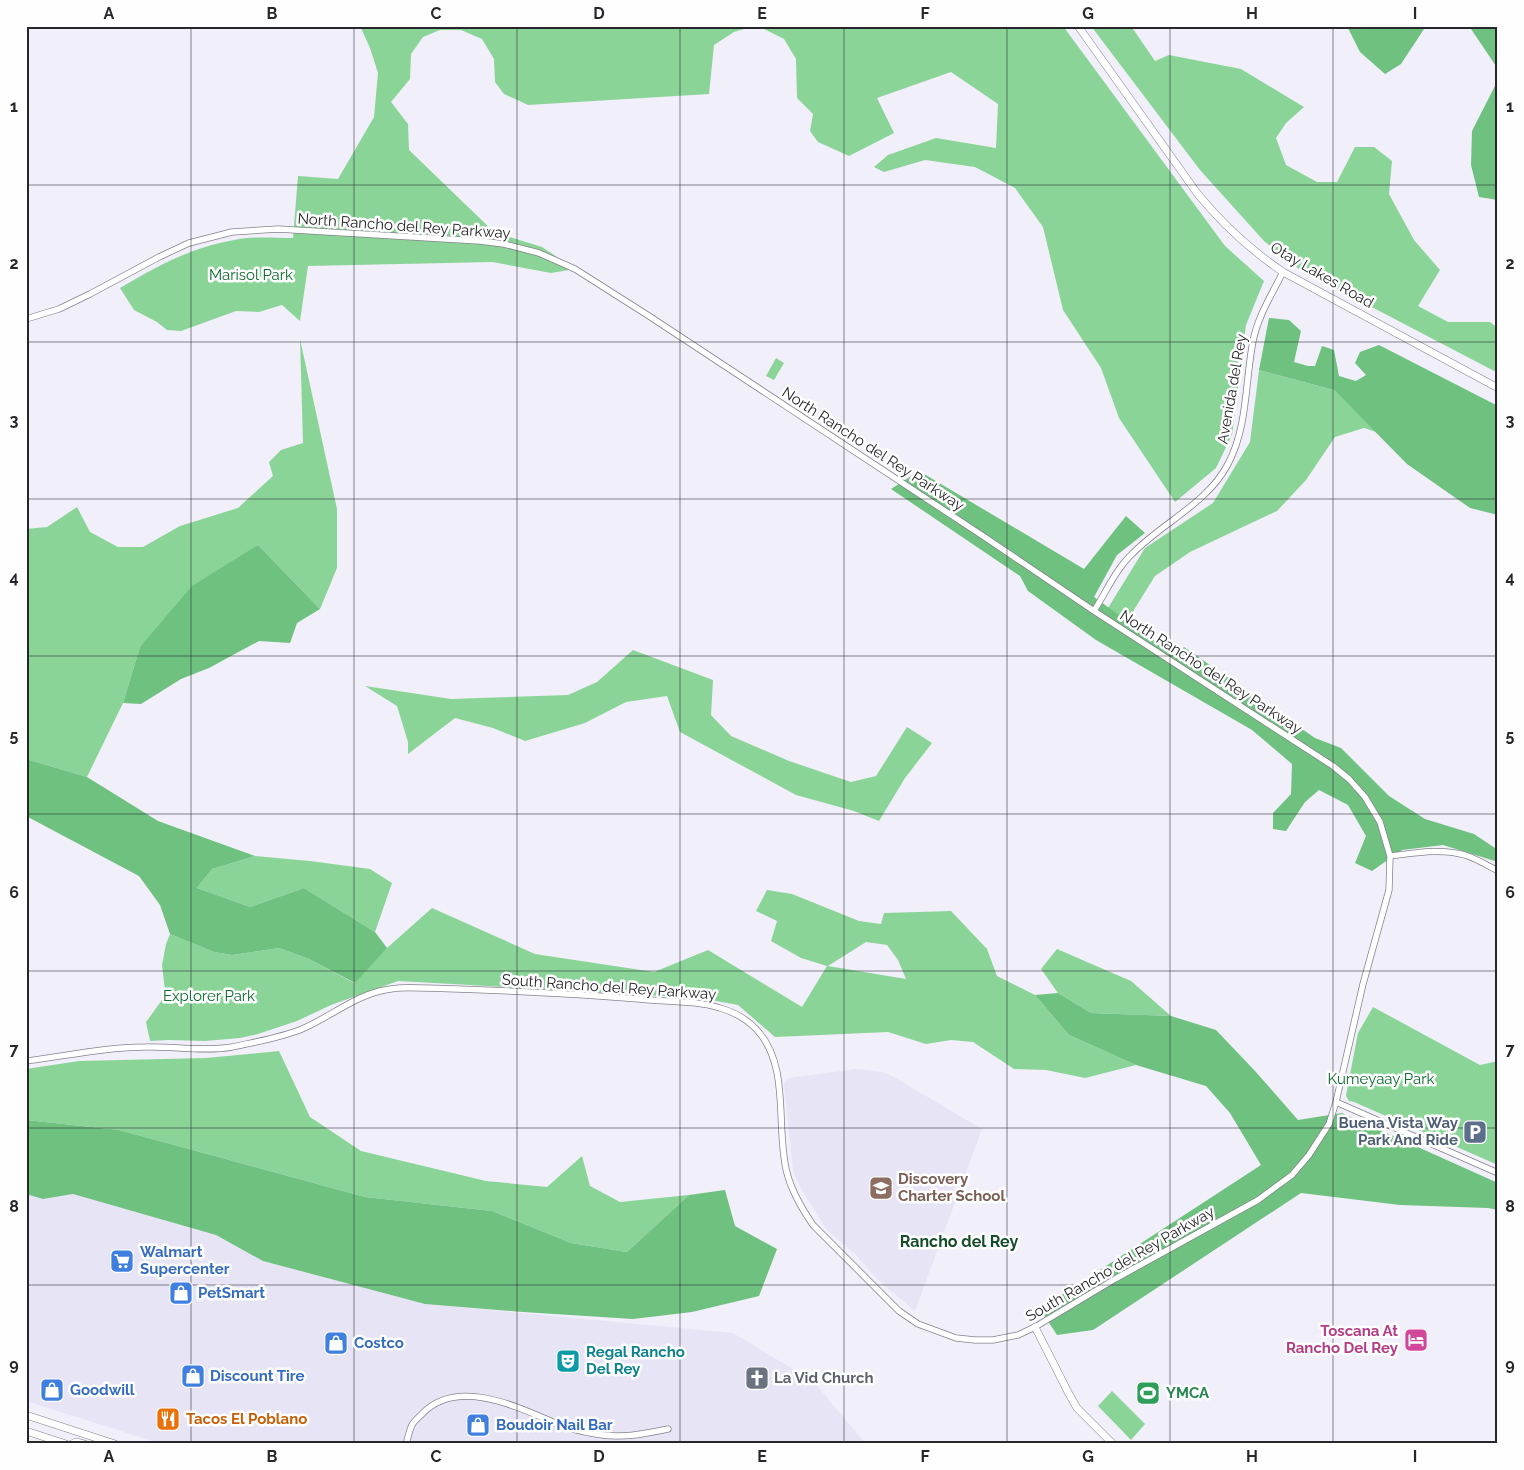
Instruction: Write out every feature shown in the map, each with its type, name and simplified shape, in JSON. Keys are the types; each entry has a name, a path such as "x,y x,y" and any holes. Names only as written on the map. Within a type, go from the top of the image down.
{"main road":[{"name":"Otay Lakes Road","path":"1078,26 1218,218 1237,237 1283,272 1498,388"},
{"path":"1035,1327 1078,1408 1113,1444"},
{"path":"26,1415 104,1442 115,1444"},
{"path":"26,1431 66,1444"},
{"path":"72,1444 76,1442 84,1444"}],"street":[{"name":"North Rancho del Rey Parkway","path":"26,319 59,309 159,256 189,243 232,232 278,229 492,242 527,249 551,257 574,269 640,310 936,504 1094,611 1282,732 1349,779 1365,797 1380,822 1390,856 1389,890 1363,984 1336,1102"},
{"name":"Avenida del Rey","path":"1094,611 1130,555 1200,499 1215,484 1228,465 1237,444 1241,428 1256,330 1261,315 1283,272"},
{"path":"1390,856 1429,851 1450,852 1471,857 1498,871"},
{"name":"South Rancho del Rey Parkway","path":"26,1061 123,1048 229,1048 254,1043 303,1028 343,1007 378,992 395,989 547,993 698,1004 722,1008 748,1022 770,1049 778,1074 782,1140 787,1172 802,1209 813,1225 899,1311 918,1324 956,1338 975,1340 993,1340 1018,1334 1035,1327 1115,1279 1258,1200 1292,1175 1309,1155 1329,1124 1336,1102"},
{"path":"1336,1102 1498,1172"},
{"path":"406,1444 412,1425 426,1410 447,1399 460,1397 500,1401 534,1413 557,1424 597,1435 636,1436 668,1429"}],"shaded area":[{"name":"Discovery Charter School","path":"856,1069 882,1072 892,1076 982,1129 915,1311 879,1281 854,1253 827,1230 809,1202 793,1170 784,1084 789,1078"},
{"path":"26,1194 43,1199 73,1194 216,1235 263,1261 425,1304 733,1333 813,1381 866,1444 162,1444 26,1401"}],"green space":[{"name":"Marisol Park","path":"360,26 754,26 734,32 714,45 709,94 528,105 504,94 495,82 494,59 482,39 461,30 440,30 423,37 411,54 410,79 391,102 408,124 409,150 494,232 542,247 575,269 551,273 492,262 308,266 300,321 282,305 259,312 236,311 181,331 167,330 157,322 134,310 120,288 175,258 218,243 234,240 293,238 298,176 338,179 374,117 378,73"},
{"path":"758,26 1063,26 1225,246 1264,281 1246,325 1232,435 1216,468 1175,502 1119,418 1101,368 1063,310 1043,227 1015,188 975,167 925,160 884,172 874,167 888,155 936,138 996,148 998,104 951,72 877,98 894,133 849,156 818,142 810,131 813,114 797,98 796,59 784,39"},
{"path":"1091,26 1131,26 1155,61 1169,55 1241,69 1304,107 1286,123 1276,138 1286,165 1317,182 1337,182 1355,147 1374,147 1392,161 1389,194 1414,240 1440,270 1418,306 1448,322 1490,322 1498,328 1498,373 1299,269 1264,241 1200,170"},
{"path":"1347,26 1426,26 1401,64 1385,74 1360,52"},
{"path":"1454,26 1498,26 1498,69 1471,29"},
{"path":"1498,80 1498,200 1479,197 1471,165 1472,131"},
{"path":"1269,318 1289,320 1301,331 1294,362 1315,366 1322,346 1334,350 1339,376 1356,381 1366,375 1355,363 1360,352 1379,345 1498,406 1498,515 1470,508 1407,464 1334,390 1259,370"},
{"path":"300,339 337,509 337,568 320,609 258,545 140,647 123,703 87,777 26,759 26,529 47,527 77,507 90,532 118,547 143,547 180,526 238,508 273,476 269,462 281,450 303,443"},
{"path":"776,358 784,363 774,380 766,376"},
{"path":"1259,370 1334,390 1376,432 1364,428 1335,437 1306,480 1277,511 1190,552 1155,576 1127,621 1108,608 1145,548 1213,503 1250,442"},
{"path":"919,471 1084,569 1126,516 1145,533 1117,555 1094,597 1176,656 1184,647 1315,738 1341,748 1389,796 1425,819 1474,834 1498,850 1498,862 1443,845 1402,850 1372,871 1355,863 1366,836 1348,805 1319,790 1305,802 1286,831 1273,829 1273,813 1291,794 1292,764 1252,730 1096,640 1028,591 1020,576 891,489"},
{"path":"258,545 320,609 297,623 290,643 259,641 209,668 181,679 141,704 123,703 140,647 192,586"},
{"path":"633,650 713,680 711,715 731,736 789,761 851,782 876,776 907,727 932,743 905,778 879,821 854,811 796,795 680,732 667,696 626,702 585,723 525,741 493,728 455,718 408,754 408,742 397,706 365,686 451,699 568,695 597,682"},
{"path":"26,759 87,777 158,821 255,856 212,869 197,888 250,907 304,888 375,932 387,948 355,983 309,959 279,948 232,955 214,952 170,934 160,905 139,876 26,816"},
{"path":"255,856 370,869 392,883 375,932 304,888 250,907 197,888 212,869"},
{"name":"Explorer Park","path":"767,890 792,894 859,921 881,924 884,913 951,911 987,949 997,976 1035,995 1069,1035 1136,1065 1085,1078 1046,1070 1014,1069 973,1042 951,1040 926,1044 888,1032 775,1037 738,1005 700,998 398,981 331,1005 297,1021 240,1038 205,1041 150,1041 146,1022 162,1000 165,990 162,965 170,934 214,952 232,955 279,948 309,959 354,983 387,948 432,908 535,954 654,972 708,950 802,1007 827,966 801,958 771,941 777,921 756,911","holes":["866,942 887,945 898,960 906,979 828,966"]},
{"path":"1057,949 1131,981 1171,1016 1091,1013 1058,993 1041,969"},
{"path":"1058,993 1091,1013 1171,1016 1216,1030 1298,1120 1342,1113 1498,1183 1498,1210 1400,1205 1301,1193 1093,1330 1057,1335 1040,1309 1261,1165 1230,1113 1206,1086 1136,1065 1069,1035 1035,995"},
{"name":"Kumeyaay Park","path":"1373,1007 1480,1065 1498,1061 1498,1165 1349,1101 1346,1096 1358,1033"},
{"path":"279,1051 310,1117 361,1151 486,1181 547,1187 582,1156 590,1186 620,1202 689,1195 627,1252 571,1243 492,1211 365,1197 119,1130 26,1120 26,1069 79,1061 206,1058"},
{"path":"26,1120 119,1130 365,1197 492,1211 571,1243 627,1252 689,1195 725,1190 735,1226 777,1249 759,1296 692,1312 633,1319 425,1304 263,1261 216,1235 73,1194 43,1199 26,1194"},
{"path":"1112,1391 1145,1424 1131,1440 1098,1406"}],"place":[{"name":"Buena Vista Way Park And Ride","path":"1475,1132"},
{"name":"Discovery Charter School","path":"881,1188"},
{"name":"Walmart Supercenter","path":"122,1261"},
{"name":"PetSmart","path":"181,1293"},
{"name":"Toscana At Rancho Del Rey","path":"1416,1340"},
{"name":"Costco","path":"336,1343"},
{"name":"Regal Rancho Del Rey","path":"568,1361"},
{"name":"Discount Tire","path":"193,1376"},
{"name":"La Vid Church","path":"757,1378"},
{"name":"Goodwill","path":"52,1390"},
{"name":"YMCA","path":"1148,1393"},
{"name":"Tacos El Poblano","path":"168,1419"},
{"name":"Boudoir Nail Bar","path":"478,1425"}],"district":[{"name":"Rancho del Rey","path":"959,1241"}]}
